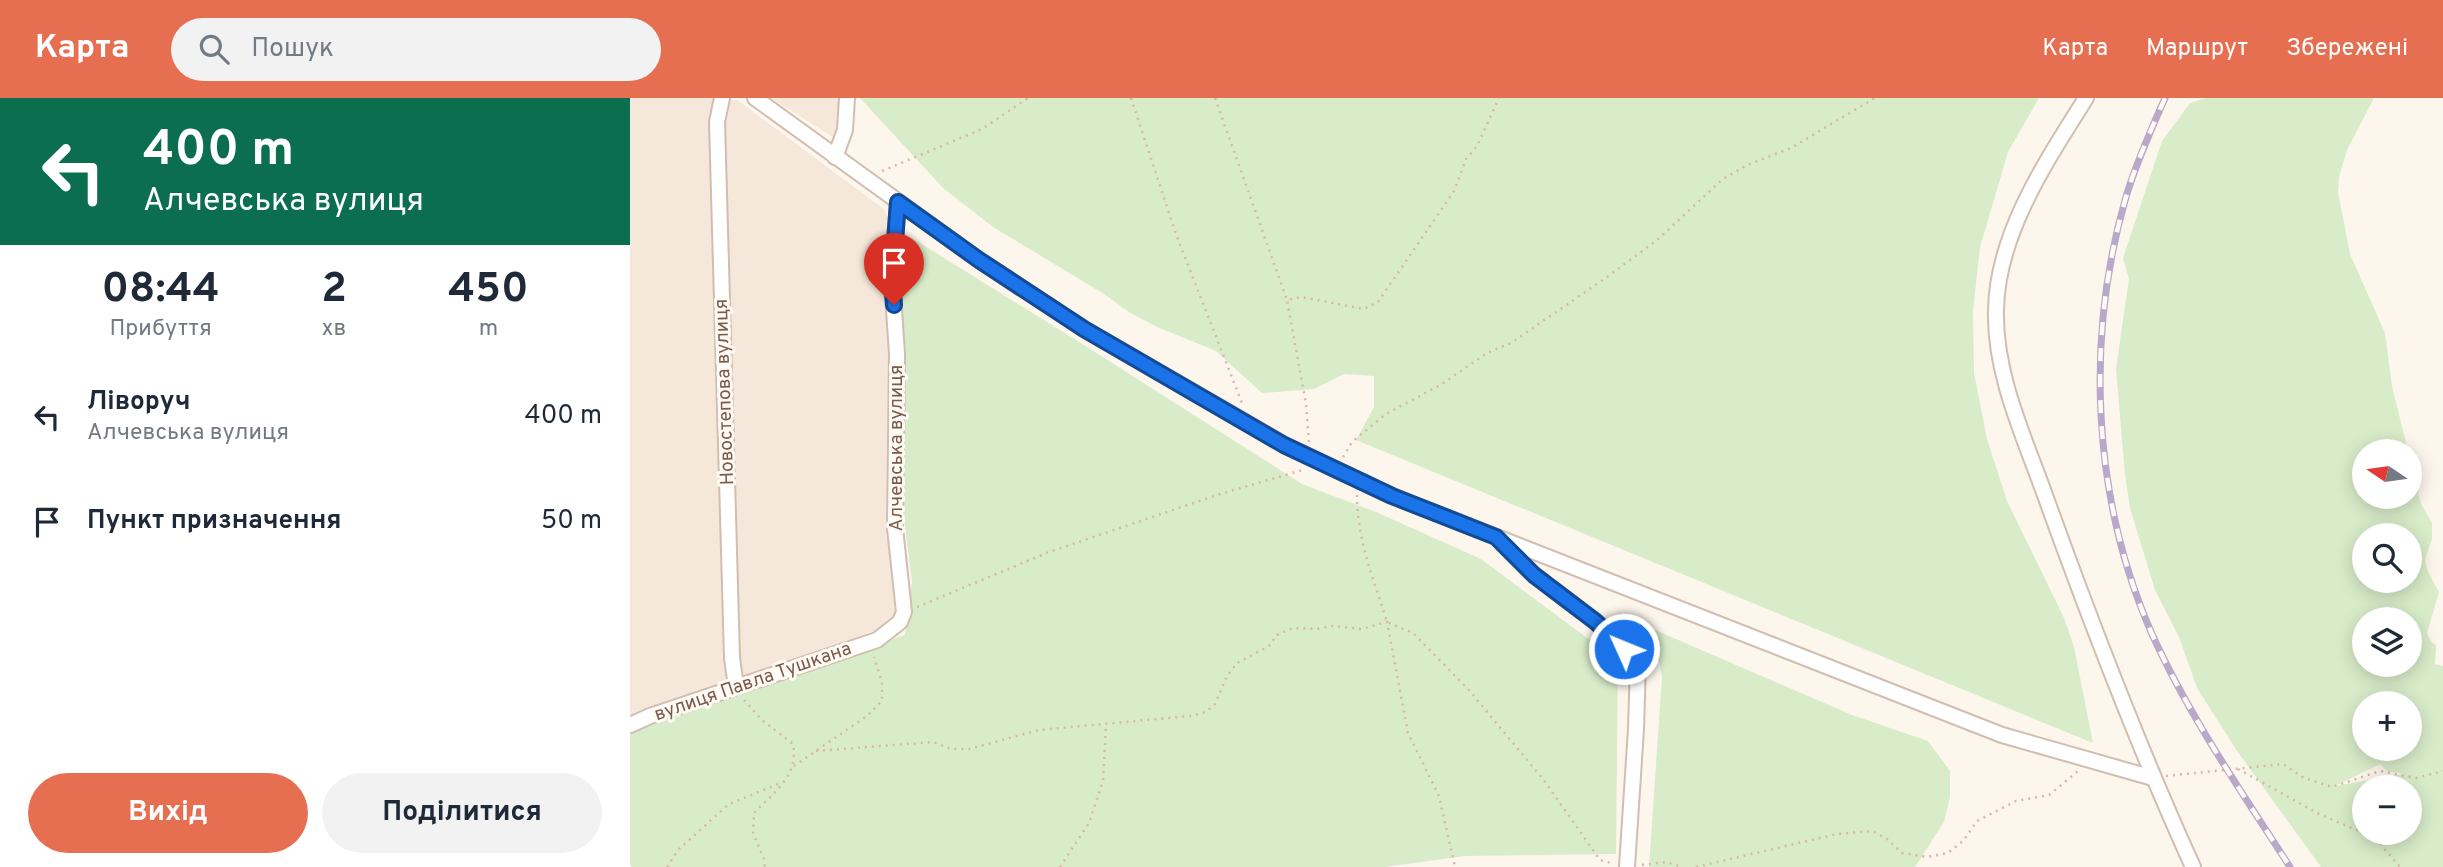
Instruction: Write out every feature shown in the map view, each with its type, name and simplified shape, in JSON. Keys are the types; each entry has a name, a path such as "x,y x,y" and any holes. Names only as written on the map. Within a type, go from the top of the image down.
{"street":[{"name":"Новостепова вулиця","path":"722,98 717,122 732,657 736,687"},
{"path":"755,98 979,260 1084,329 1251,426 1310,457 1392,496 2002,736 2153,778"},
{"path":"835,157 845,130 847,98"},
{"path":"2085,98 2041,169 2007,247 1996,300 1998,343 2006,380 2077,584 2153,778 2193,867"},
{"name":"Алчевська вулиця","path":"898,202 892,280 897,354 895,528 904,612"},
{"path":"1496,537 1534,575 1596,622 1638,663 1628,862"},
{"path":"877,640 900,622 904,612"},
{"name":"вулиця Павла Тушкана","path":"630,726 877,640"}],"path":[{"path":"864,179 982,129 1028,98"},
{"path":"1131,98 1177,237 1251,426"},
{"path":"1215,98 1287,300 1306,404 1310,457"},
{"path":"1287,300 1301,297 1364,309 1378,302 1454,191 1466,159 1477,146 1499,98"},
{"path":"904,612 1049,552 1220,494 1330,466 1352,442 1386,414 1442,384 1487,353 1511,344 1607,277 1656,241 1723,179 1746,165 1791,148 1875,98"},
{"path":"1357,478 1357,521 1364,552 1387,622 1408,733 1439,796 1455,867"},
{"path":"816,751 933,742 951,749 969,749 1039,730 1190,716 1206,712 1215,704 1227,676 1237,663 1269,646 1277,635 1293,628 1316,629 1333,626 1362,629 1387,622 1413,633 1468,689 1543,779 1600,860 1611,863 1621,857 1628,862 1642,865 1666,862 1683,867"},
{"path":"792,768 867,716 882,701 882,682 874,658 877,640"},
{"path":"736,687 745,702 762,720 793,744 796,758 786,780 754,813 753,833 765,867"},
{"path":"1060,867 1089,823 1100,791 1106,725"},
{"path":"1696,867 1837,834 1872,831 1887,839 1902,853 1927,858 1948,853 1963,841 1977,821 2016,801 2049,795 2091,761"},
{"path":"2153,778 2283,764 2304,778 2332,787 2380,771 2416,778 2443,771"},
{"path":"2238,769 2319,814 2375,838 2400,867"},
{"path":"667,867 678,850 729,804 786,780"}],"shaded area":[{"path":"630,98 717,98 730,685 630,722"},
{"path":"771,98 844,98 836,139"},
{"path":"731,100 737,100 885,210 892,231 899,580 896,622 743,681 737,678 720,122 724,106"}],"green space":[{"path":"860,98 2039,98 2008,152 1980,247 1973,311 1974,373 1987,439 2007,501 2064,618 2074,647 2093,743 1356,440 1374,407 1374,376 1344,374 1314,389 1262,393 1216,351 1157,327 1129,312 993,227 943,188"},
{"path":"2206,98 2374,98 2347,150 2339,177 2338,192 2350,254 2385,333 2392,386 2405,439 2352,439 2352,509 2422,509 2422,506 2432,523 2432,539 2425,559 2427,570 2439,592 2427,633 2431,642 2436,645 2435,664 2443,666 2443,867 2321,867 2237,751 2197,688 2179,637 2155,590 2130,508 2116,369 2129,279 2123,258 2162,141 2190,103"},
{"path":"912,238 1302,484 1376,512 1481,559 1618,661 1616,854 1465,856 1385,867 632,867 630,729 743,687 905,635 912,581 902,503 902,270"},
{"path":"1646,626 1852,715 1928,741 1950,771 1950,797 1944,822 1915,867 1649,867 1662,677 1657,650"}],"railway":[{"path":"2165,98 2126,197 2104,306 2100,361 2101,417 2107,473 2117,528 2132,582 2152,634 2199,724 2290,867"}],"route":[{"path":"894,305 892,280 898,202 979,260 1084,329 1284,445 1392,496 1496,537 1534,575 1596,622 1624,649"}]}
